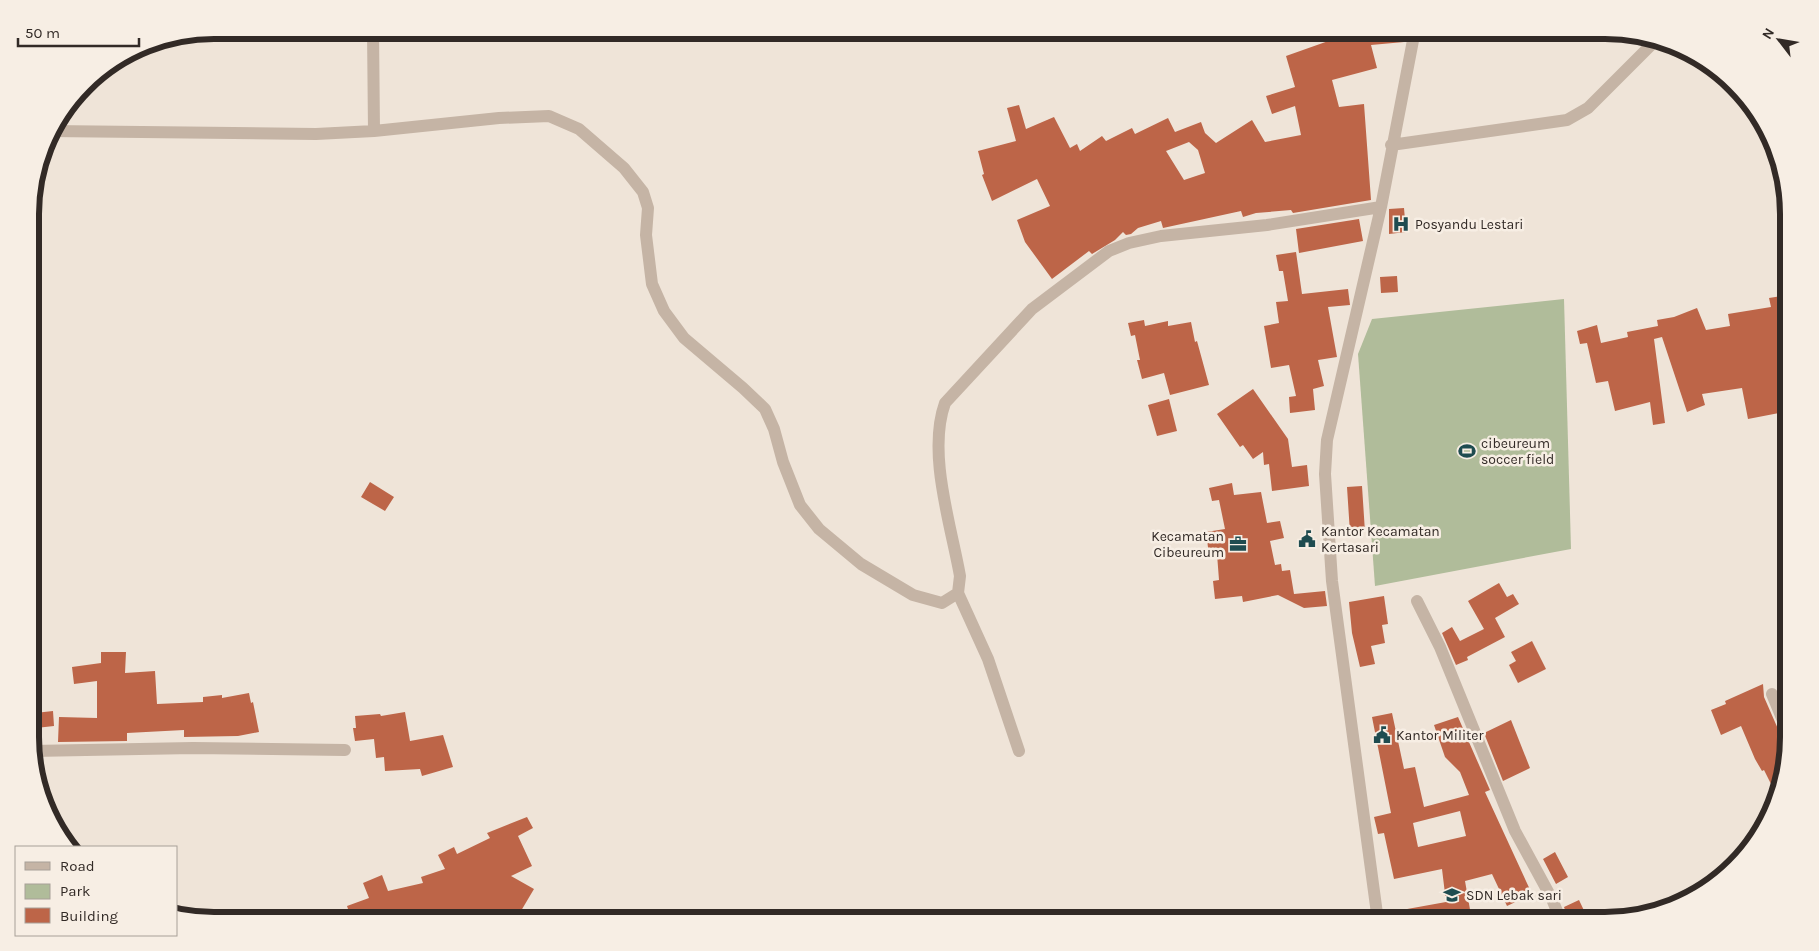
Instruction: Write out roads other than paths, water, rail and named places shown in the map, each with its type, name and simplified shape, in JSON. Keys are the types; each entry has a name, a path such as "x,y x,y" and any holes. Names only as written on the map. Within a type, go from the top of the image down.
{"street":[{"path":"373,39 374,131"},
{"path":"1377,912 1332,581 1325,474 1327,440 1381,207 1391,145 1413,39"},
{"path":"1391,145 1567,120 1588,108 1651,45"},
{"path":"59,131 316,134 374,131 528,116 549,116 579,129 624,168 643,192 648,208 646,235 652,284 664,311 684,338 765,409 774,429 800,505 819,529 861,564 913,595 942,603 958,593"},
{"path":"1018,751 988,659 958,593 960,576 941,472 940,416 945,403 1032,309 1109,251 1161,236 1267,225 1381,207"},
{"path":"1417,601 1440,647 1515,831 1557,912"},
{"path":"1772,694 1780,713"},
{"path":"40,751 193,748 345,750"}],"place":[{"name":"Posyandu Lestari","path":"1401,224"},
{"name":"cibeureum soccer field","path":"1467,451"},
{"name":"Kantor Kecamatan Kertasari","path":"1307,539"},
{"name":"Kecamatan Cibeureum","path":"1238,544"},
{"name":"Kantor Militer","path":"1382,735"},
{"name":"SDN Lebak sari","path":"1452,895"}]}
